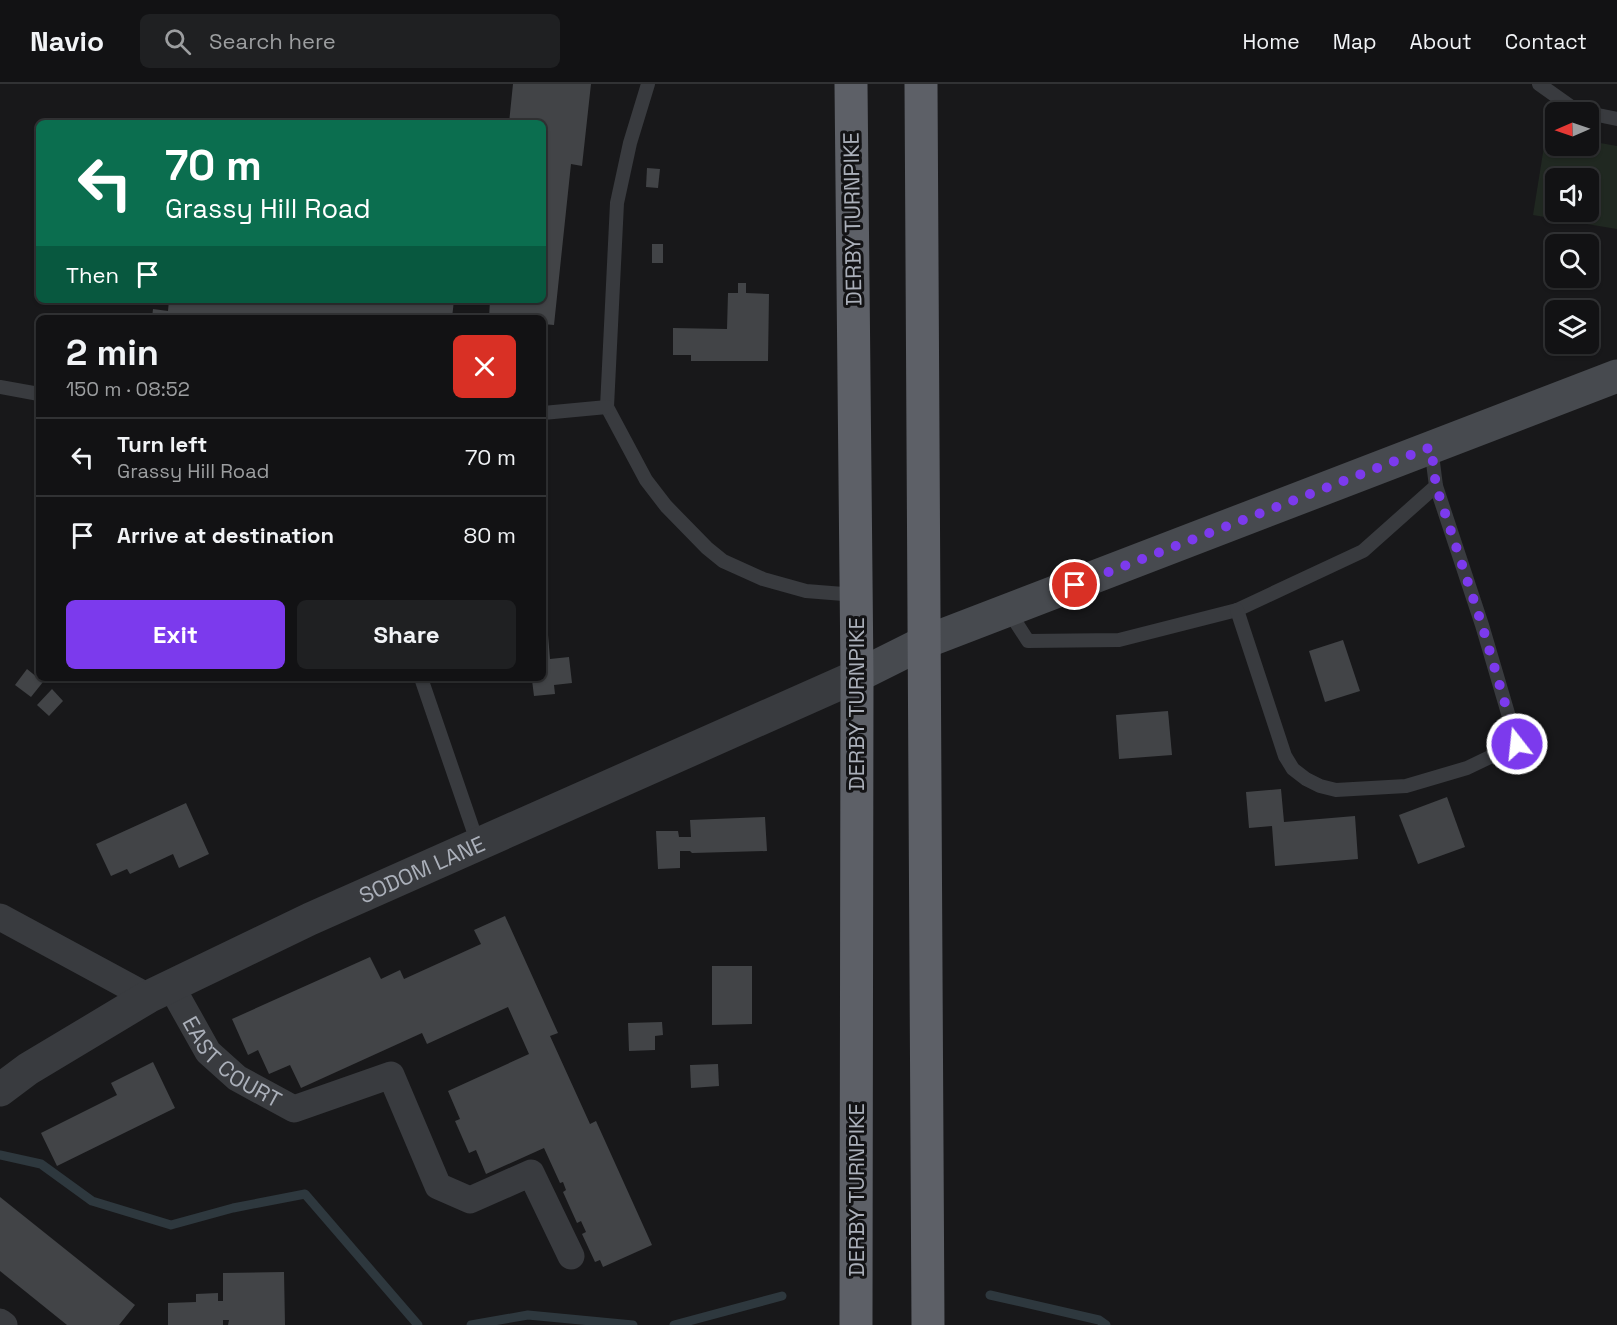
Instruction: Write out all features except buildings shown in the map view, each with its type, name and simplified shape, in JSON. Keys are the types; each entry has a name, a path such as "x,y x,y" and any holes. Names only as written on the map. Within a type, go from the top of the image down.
{"highway":[{"name":"DERBY TURNPIKE","path":"850,84 857,676 856,1325"},
{"path":"921,84 928,1325"}],"main road":[{"path":"857,676 925,642 1617,376"}],"street":[{"name":"SODOM LANE","path":"0,1090 28,1069 160,991 310,919 857,676"},
{"path":"0,917 160,991"},
{"name":"EAST COURT","path":"160,991 208,1052 237,1078 294,1109 391,1075 438,1186 470,1200 531,1173 571,1256"}],"lane":[{"path":"648,84 630,143 617,203 607,407 646,480 666,506 715,555 742,571 786,586 806,591 856,595"},
{"path":"1539,84 1564,102"},
{"path":"1599,115 1617,119"},
{"path":"0,387 36,393"},
{"path":"546,413 607,407"},
{"path":"1237,610 1285,756 1293,769 1320,786 1336,790 1406,786 1467,768 1517,744 1482,625 1436,486 1431,447"},
{"path":"1008,610 1028,641 1048,641 1119,640 1237,610 1363,552 1436,486"},
{"path":"423,681 478,846"}],"shaded area":[{"path":"1545,140 1545,156 1599,156 1599,143 1617,146 1617,229 1575,222 1599,222 1599,168 1545,168 1545,217 1533,215"}],"waterway":[{"path":"0,1155 41,1164 92,1201 171,1225 233,1208 305,1194 418,1325"},
{"path":"990,1295 1099,1320 1106,1325"},
{"path":"674,1325 782,1296"},
{"path":"471,1325 528,1315 633,1325"}],"route":[{"path":"1075,585 1431,447 1436,486 1482,625 1517,744"}]}
